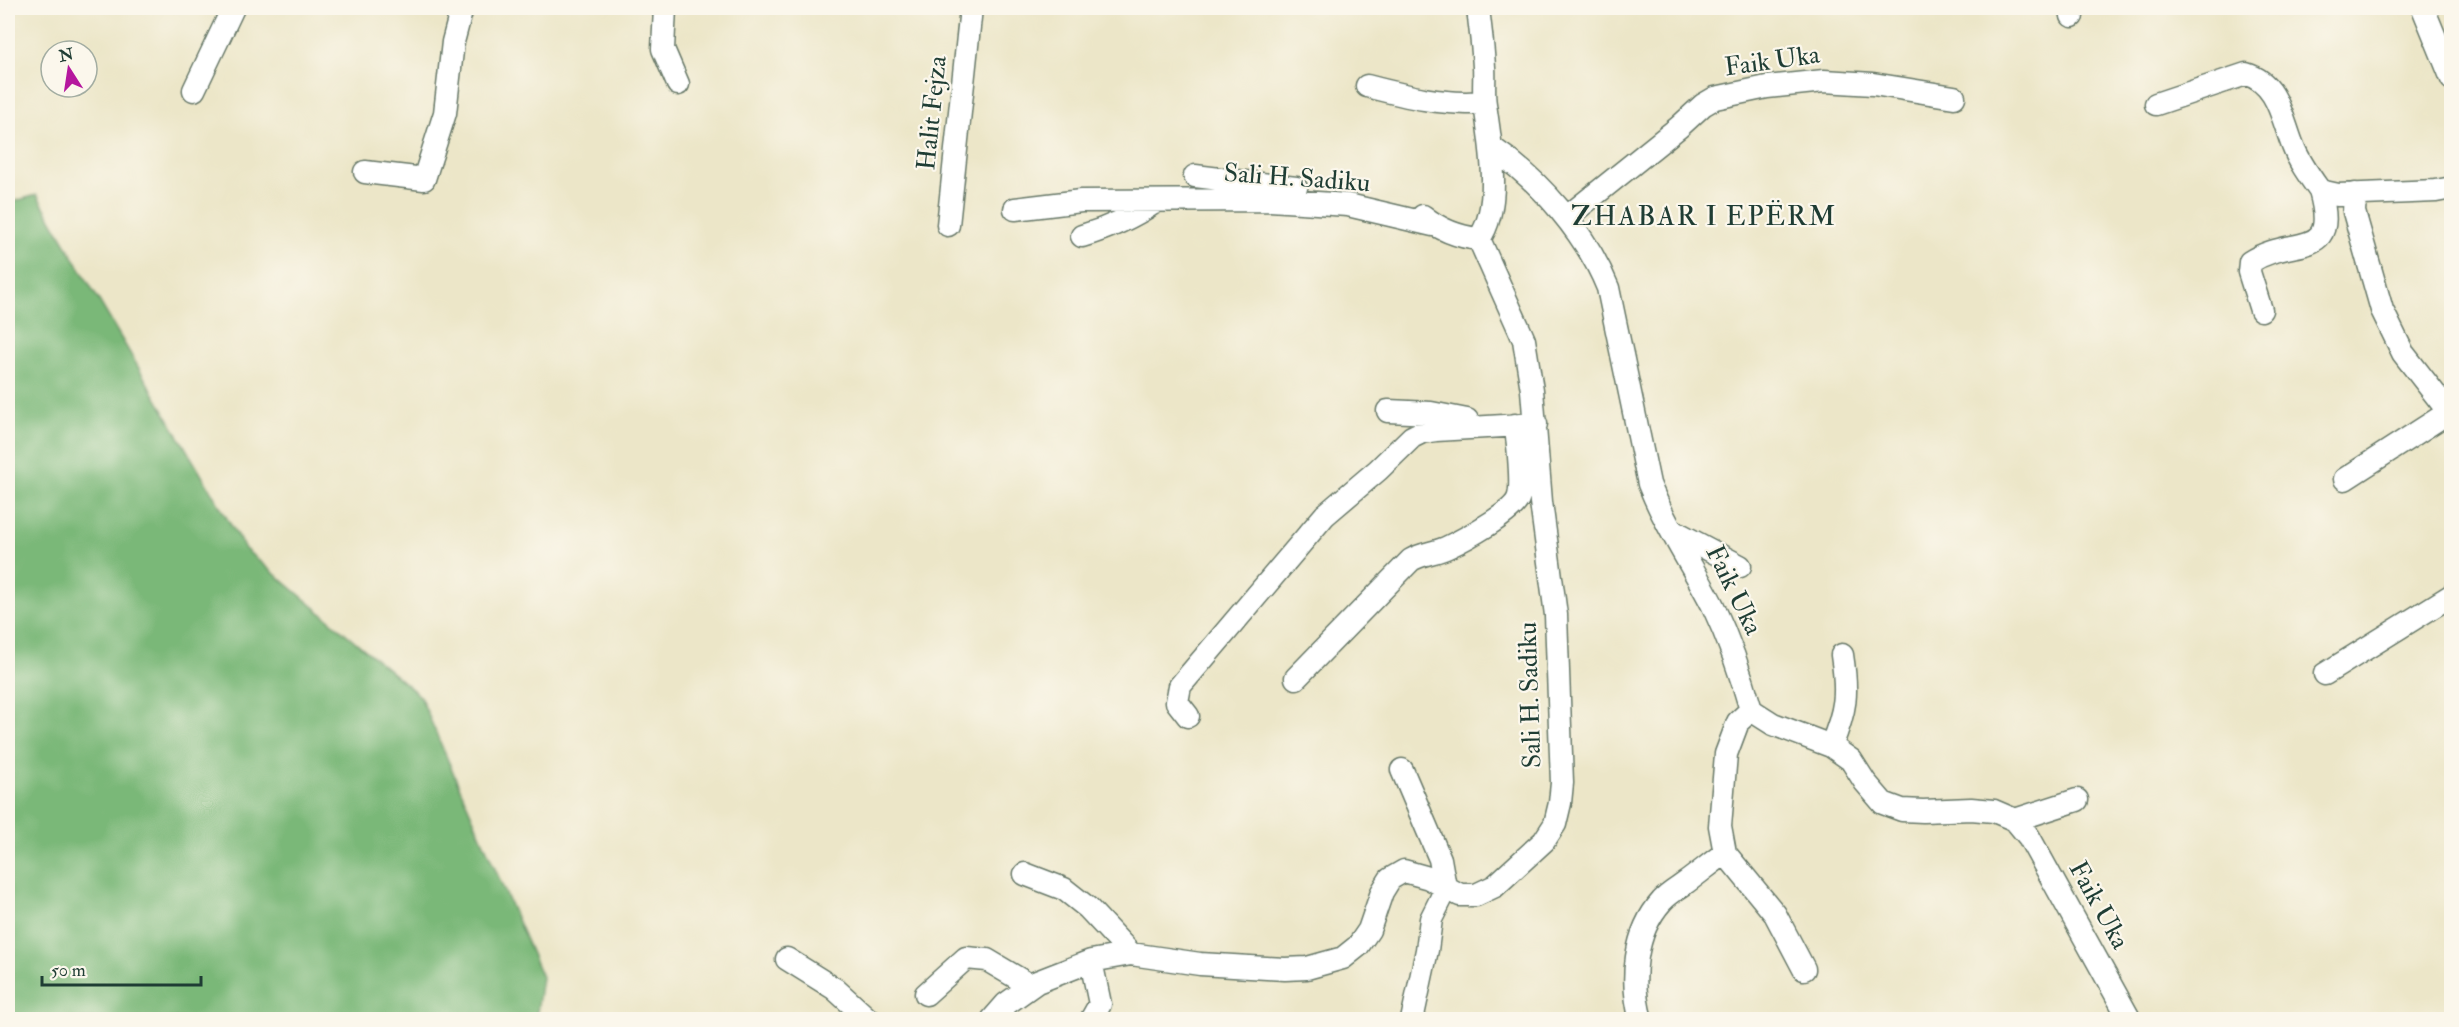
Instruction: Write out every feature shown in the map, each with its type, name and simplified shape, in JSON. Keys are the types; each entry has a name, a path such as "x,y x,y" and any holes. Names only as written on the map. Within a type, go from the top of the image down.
{"street":[{"path":"194,90 233,8"},
{"path":"365,172 424,179 445,113 453,42 462,8"},
{"path":"666,8 663,50 678,84"},
{"name":"Halit Fejza","path":"948,225 972,8"},
{"path":"1478,8 1484,67 1484,102 1492,148 1490,216 1479,238"},
{"path":"2423,8 2451,79"},
{"path":"2156,104 2246,74 2255,76 2272,93 2293,148 2320,191 2326,227 2320,236 2310,243 2272,250 2250,262 2248,272 2262,310"},
{"name":"Faik Uka","path":"1567,217 1679,127 1702,105 1715,98 1767,87 1824,81 1874,84 1954,96"},
{"path":"1367,86 1401,95 1464,104 1484,102"},
{"name":"Faik Uka","path":"1492,148 1519,170 1567,217 1600,268 1608,288 1649,484 1659,508 1713,608 1738,665 1751,710"},
{"name":"Sali H. Sadiku","path":"1195,176 1359,194 1417,211 1433,225"},
{"path":"2320,191 2338,195 2436,191 2451,188"},
{"path":"2345,479 2450,414 2403,353 2382,310 2354,212 2355,194"},
{"name":"Sali H. Sadiku","path":"1015,209 1081,201 1243,200 1348,205 1479,238 1524,340 1526,425 1519,445 1519,498 1501,517 1450,547 1422,554 1411,560 1296,678"},
{"path":"1082,236 1109,228 1135,216 1155,202"},
{"path":"1388,411 1431,413 1465,419 1479,427"},
{"path":"1188,716 1177,702 1180,686 1325,515 1378,470 1412,437 1422,432 1526,425"},
{"name":"Sali H. Sadiku","path":"992,1020 1006,1004 1032,986 1090,961 1131,954 1200,964 1285,969 1323,964 1343,958 1358,946 1369,930 1382,892 1390,879 1404,871 1429,878 1460,895 1476,895 1495,886 1545,842 1555,824 1562,783 1556,615 1535,447 1526,425"},
{"name":"Faik Uka","path":"1672,530 1740,566"},
{"path":"2325,674 2451,595"},
{"path":"1831,746 1844,716 1847,684 1842,655"},
{"path":"1804,969 1775,914 1725,853 1720,826 1726,754 1738,722 1751,710 1773,724 1831,746 1851,760 1865,782 1883,803 1902,810 1994,811 2015,820 2077,800"},
{"path":"1402,770 1440,859 1445,887 1431,919 1427,950 1412,1020"},
{"name":"Faik Uka","path":"2015,820 2029,837 2130,1020"},
{"path":"1641,1020 1636,1003 1635,976 1638,949 1648,922 1663,900 1725,853"},
{"path":"1025,874 1064,889 1088,908 1131,954"},
{"path":"787,958 835,989 869,1020"},
{"path":"926,994 966,958 987,960 1032,986"},
{"path":"1090,961 1100,1004 1091,1020"}],"green space":[{"path":"37,195 245,549 420,696 542,977 536,1019 8,1019 8,203"}],"district":[{"name":"ZHABAR I EPËRM","path":"1704,216"}]}
